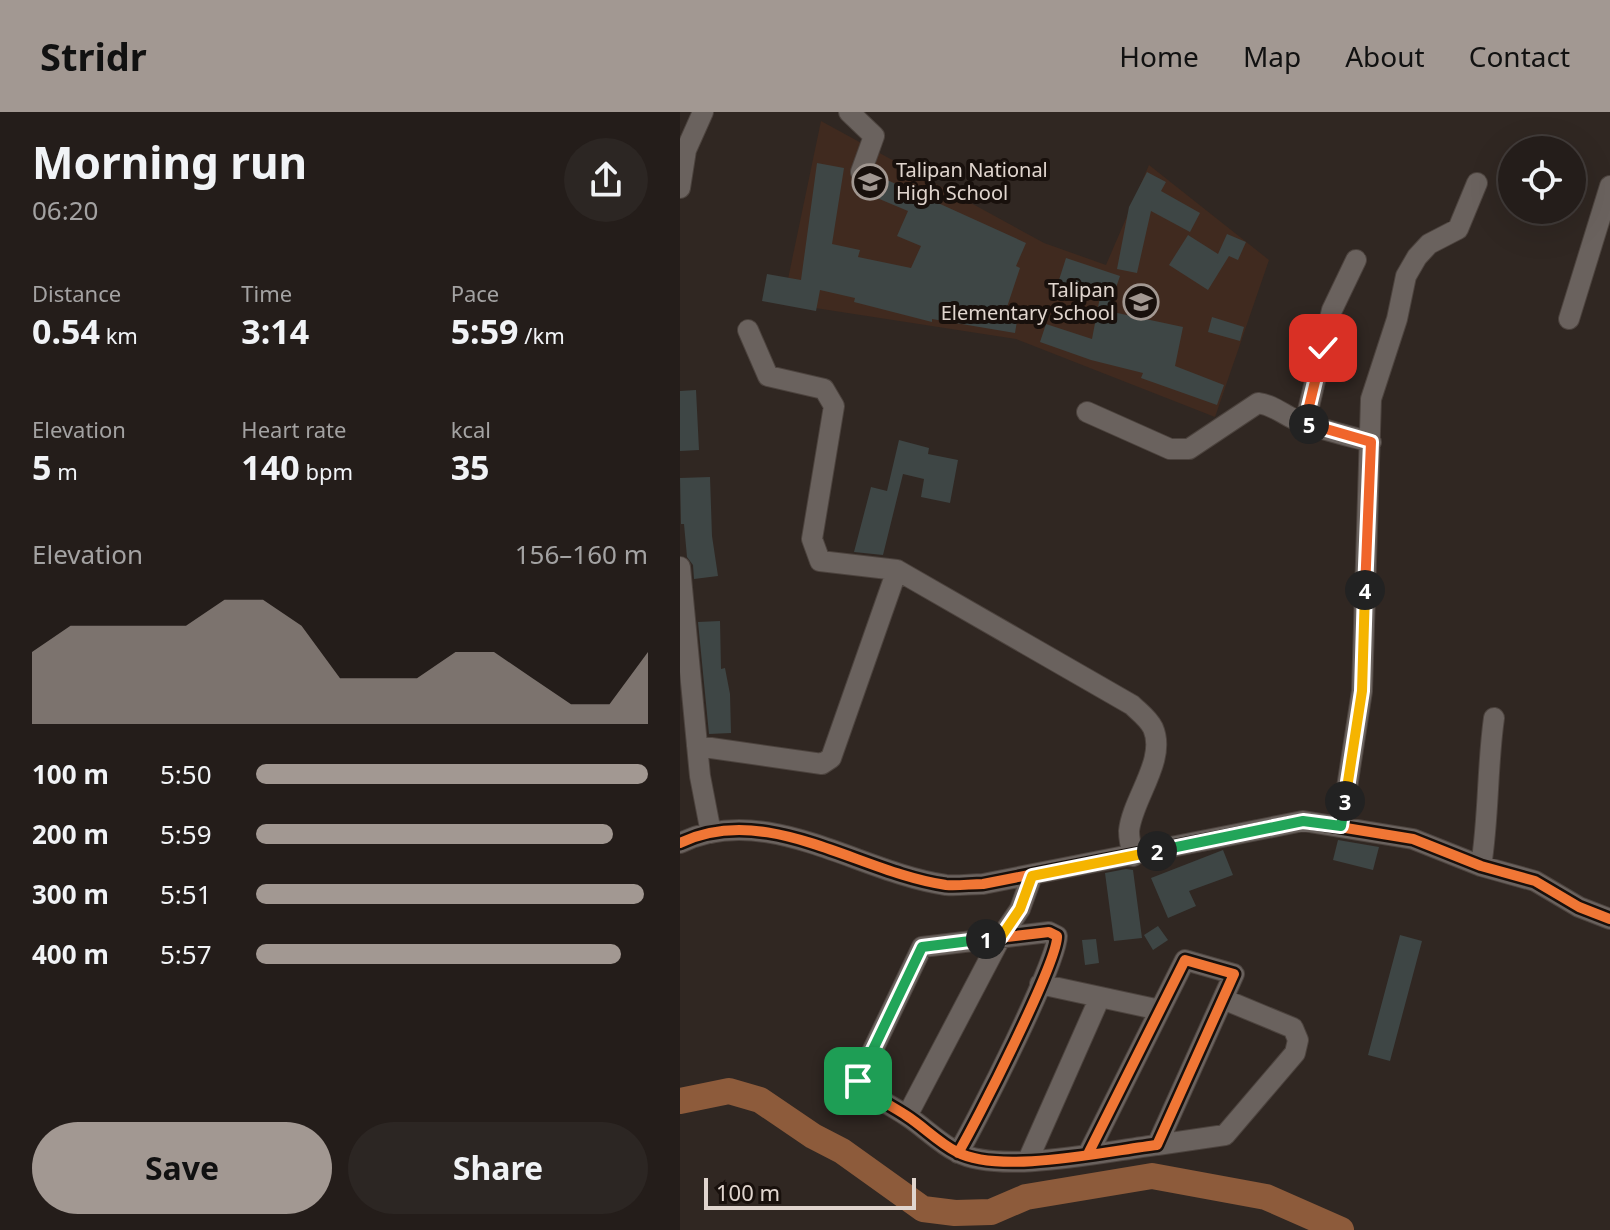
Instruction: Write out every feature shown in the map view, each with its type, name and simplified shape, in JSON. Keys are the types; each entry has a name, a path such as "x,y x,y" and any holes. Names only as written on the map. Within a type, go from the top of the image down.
{"street":[{"path":"680,188 686,150 703,112"},
{"path":"849,112 874,136 861,172"},
{"path":"1341,826 1362,691 1371,399 1397,319 1406,276 1429,244 1458,229 1477,183"},
{"path":"1569,319 1610,186"},
{"path":"1305,423 1332,310 1356,260"},
{"path":"748,330 768,376 824,389 834,406 812,539 820,561 897,570 1132,705 1147,719 1154,730 1156,745 1131,818 1129,834 1133,856"},
{"path":"1087,412 1170,449 1189,449 1258,403 1269,405 1305,423 1371,442"},
{"path":"680,567 697,746 711,833"},
{"path":"697,746 822,764 831,758 897,570"},
{"path":"1481,866 1487,829 1486,771 1494,718"},
{"path":"680,843 711,833 745,830 792,839 947,885 983,884 1303,821 1413,839 1481,866 1535,881 1579,907 1610,919"},
{"path":"907,1116 1001,937 1020,909 1032,876"},
{"path":"958,1153 978,1121 1058,945 1057,936 1049,932 922,947 858,1081 873,1098 907,1116 958,1153 996,1164 1225,1135 1295,1053 1298,1040 1293,1028 1223,999"},
{"path":"1088,1154 1185,960 1234,974 1157,1145"},
{"path":"1040,984 1160,1010"},
{"path":"1028,1160 1100,997"}],"shaded area":[{"path":"821,121 1044,243 1106,265 1149,165 1269,260 1215,417 1016,339 783,303"}],"building":[{"path":"817,163 844,168 832,244 860,250 858,257 911,268 921,246 897,236 908,211 877,198 885,179 1026,243 1016,266 1020,268 1007,307 1019,309 1015,333 932,319 932,322 820,290 816,311 762,301 767,274 801,280"},
{"path":"1147,172 1166,182 1161,191 1200,213 1190,232 1151,211 1137,273 1117,269 1129,207"},
{"path":"1227,234 1246,242 1238,260 1229,256 1208,290 1169,265 1188,235 1218,254"},
{"path":"1066,258 1120,276 1108,311 1183,327 1175,366 1224,385 1217,405 1141,378 1143,373 1091,360 1040,342 1046,324 1092,339 1100,297 1058,283"},
{"path":"1212,317 1244,327 1240,341 1208,332"},
{"path":"696,390 699,450 680,451 680,391"},
{"path":"899,440 929,448 928,454 958,460 950,503 921,497 924,479 903,474 883,555 854,552 871,487 887,491"},
{"path":"710,477 712,536 718,576 694,579 693,565 687,557 684,524 681,524 680,478"},
{"path":"720,621 721,669 725,668 730,694 731,733 709,734 698,622"},
{"path":"1338,840 1379,847 1373,870 1333,860"},
{"path":"1223,850 1233,875 1189,891 1196,906 1168,918 1151,878"},
{"path":"1133,870 1142,938 1114,941 1105,873"},
{"path":"1158,926 1168,940 1153,950 1144,935"},
{"path":"1400,935 1422,941 1390,1061 1368,1055"},
{"path":"1096,939 1099,963 1085,965 1082,940"}],"waterway":[{"path":"680,1101 729,1091 760,1100 813,1136 842,1151 923,1209 955,1213 991,1212 1026,1197 1152,1176 1266,1197 1341,1230"}],"cycle path":[{"path":"680,843 713,832 746,830 780,835 913,878 960,885 983,884 1303,821 1413,839 1481,866 1535,881 1579,907 1610,919"},
{"path":"958,1153 967,1137 981,1111 1031,1007 1045,976 1057,936 1049,932 922,947 858,1081 957,1152 976,1159 999,1161 1054,1159 1157,1145 1234,974 1185,960 1088,1154"}],"place":[{"name":"Talipan National High School","path":"870,182"},
{"name":"Talipan Elementary School","path":"1141,302"}],"route":[{"path":"858,1081 922,947 1001,937 1020,909 1032,876 1303,821 1341,826 1362,691 1371,442 1305,423 1323,348"}]}
